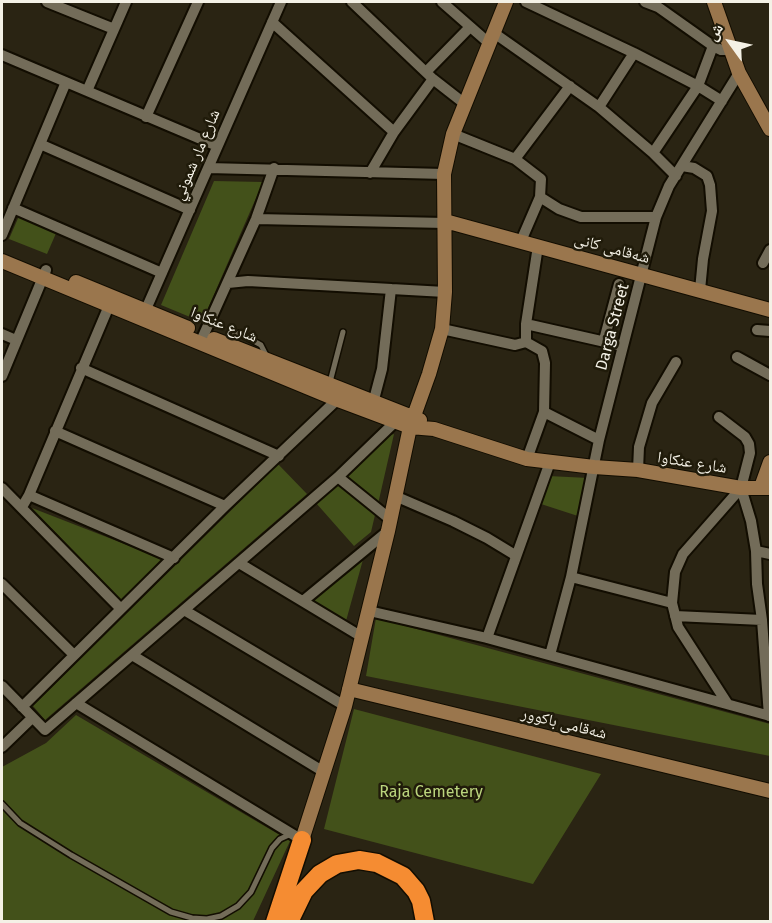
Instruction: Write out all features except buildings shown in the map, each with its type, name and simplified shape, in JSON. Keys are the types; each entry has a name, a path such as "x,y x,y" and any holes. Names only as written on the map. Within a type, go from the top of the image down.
{"highway":[{"path":"275,921 297,836"},
{"path":"290,921 304,891 320,874 337,864 358,860 377,863 402,876 416,891 421,901 424,921"}],"street":[{"path":"47,2 114,29"},
{"path":"87,91 126,2"},
{"path":"146,117 198,2"},
{"name":"شارع مار شموني","path":"144,315 280,2"},
{"path":"352,2 430,75 465,104"},
{"path":"442,2 470,27 570,86 679,171 694,168 707,176 712,211 700,290"},
{"path":"76,703 297,836 324,772 350,689 412,422 442,329 445,292 444,174 453,134 506,2"},
{"path":"526,2 634,53 722,101"},
{"path":"645,2 658,8 713,46 722,50 732,50"},
{"path":"714,2 739,73 771,129"},
{"path":"272,22 394,132"},
{"path":"370,172 430,75 470,27"},
{"path":"653,153 698,86 713,46"},
{"path":"599,107 634,53"},
{"path":"2,56 216,146"},
{"name":"Darga Street","path":"550,656 571,577 599,440 656,217 679,171 739,73"},
{"path":"2,235 66,82"},
{"path":"515,159 570,86"},
{"path":"453,134 515,159 541,179 540,197 521,241"},
{"path":"40,144 190,210"},
{"path":"208,168 444,174"},
{"path":"202,339 256,219 274,168"},
{"path":"540,197 581,217 656,217"},
{"path":"13,208 162,273"},
{"path":"256,219 445,222"},
{"name":"شەقامی کانی","path":"445,222 771,310"},
{"path":"526,342 526,324 538,246"},
{"path":"763,263 771,250"},
{"name":"شارع عنكاوا","path":"2,252 44,274"},
{"name":"شارع عنكاوا","path":"2,261 44,274 412,422 526,459 638,470 741,488 766,487"},
{"path":"2,376 44,274"},
{"path":"228,283 248,281 445,292"},
{"path":"604,340 619,284"},
{"path":"372,406 382,369 391,289"},
{"path":"22,507 110,301"},
{"path":"526,324 623,346"},
{"path":"442,329 515,345 526,342 542,351 545,363 544,412 526,459"},
{"path":"757,330 771,331"},
{"path":"2,334 16,340"},
{"name":"شارع عنكاوا","path":"202,339 229,345 267,359 329,384 342,395"},
{"path":"737,357 771,375"},
{"path":"638,470 639,447 652,403 676,362"},
{"path":"81,368 279,456"},
{"path":"22,707 225,506 342,395"},
{"name":"شارع عنكاوا","path":"372,406 395,422 412,422"},
{"path":"544,412 599,440"},
{"path":"719,417 745,437 750,453 741,488 684,554 675,572 672,603 678,627 727,703"},
{"path":"2,686 45,730 338,477 395,422"},
{"path":"55,430 225,506"},
{"path":"487,638 550,462"},
{"path":"766,487 771,462"},
{"path":"338,477 389,525"},
{"path":"2,488 121,609"},
{"path":"369,611 487,638 770,716 756,551 751,521 741,488"},
{"path":"29,495 174,558"},
{"path":"395,496 453,521 515,555"},
{"path":"303,601 389,525"},
{"path":"756,551 771,554"},
{"path":"239,563 362,637"},
{"path":"571,577 672,603"},
{"path":"2,584 74,655"},
{"path":"184,610 345,706"},
{"path":"675,616 762,620"},
{"path":"132,655 324,772"},
{"name":"شەقامی باکوور","path":"350,689 771,791"},
{"path":"2,747 32,718"}],"lane":[{"path":"329,384 343,332"},
{"path":"2,804 20,824 71,855 171,912 192,918 207,919 221,916 238,906 251,892 272,848 280,839 297,836"}],"green space":[{"path":"214,181 263,182 202,322 161,305"},
{"path":"19,216 57,231 47,254 9,239"},
{"path":"394,434 378,504 346,477 387,436"},
{"path":"278,464 307,494 45,720 33,706"},
{"path":"548,476 589,478 581,517 541,504"},
{"path":"341,480 375,515 371,532 354,546 316,503"},
{"path":"32,508 140,550 164,560 122,601"},
{"path":"364,556 346,621 312,600"},
{"path":"376,618 770,724 770,756 366,676"},
{"name":"Raja Cemetery","path":"354,709 601,774 533,884 324,829"},
{"path":"76,715 290,841 253,921 2,921 2,767 46,743"}]}
